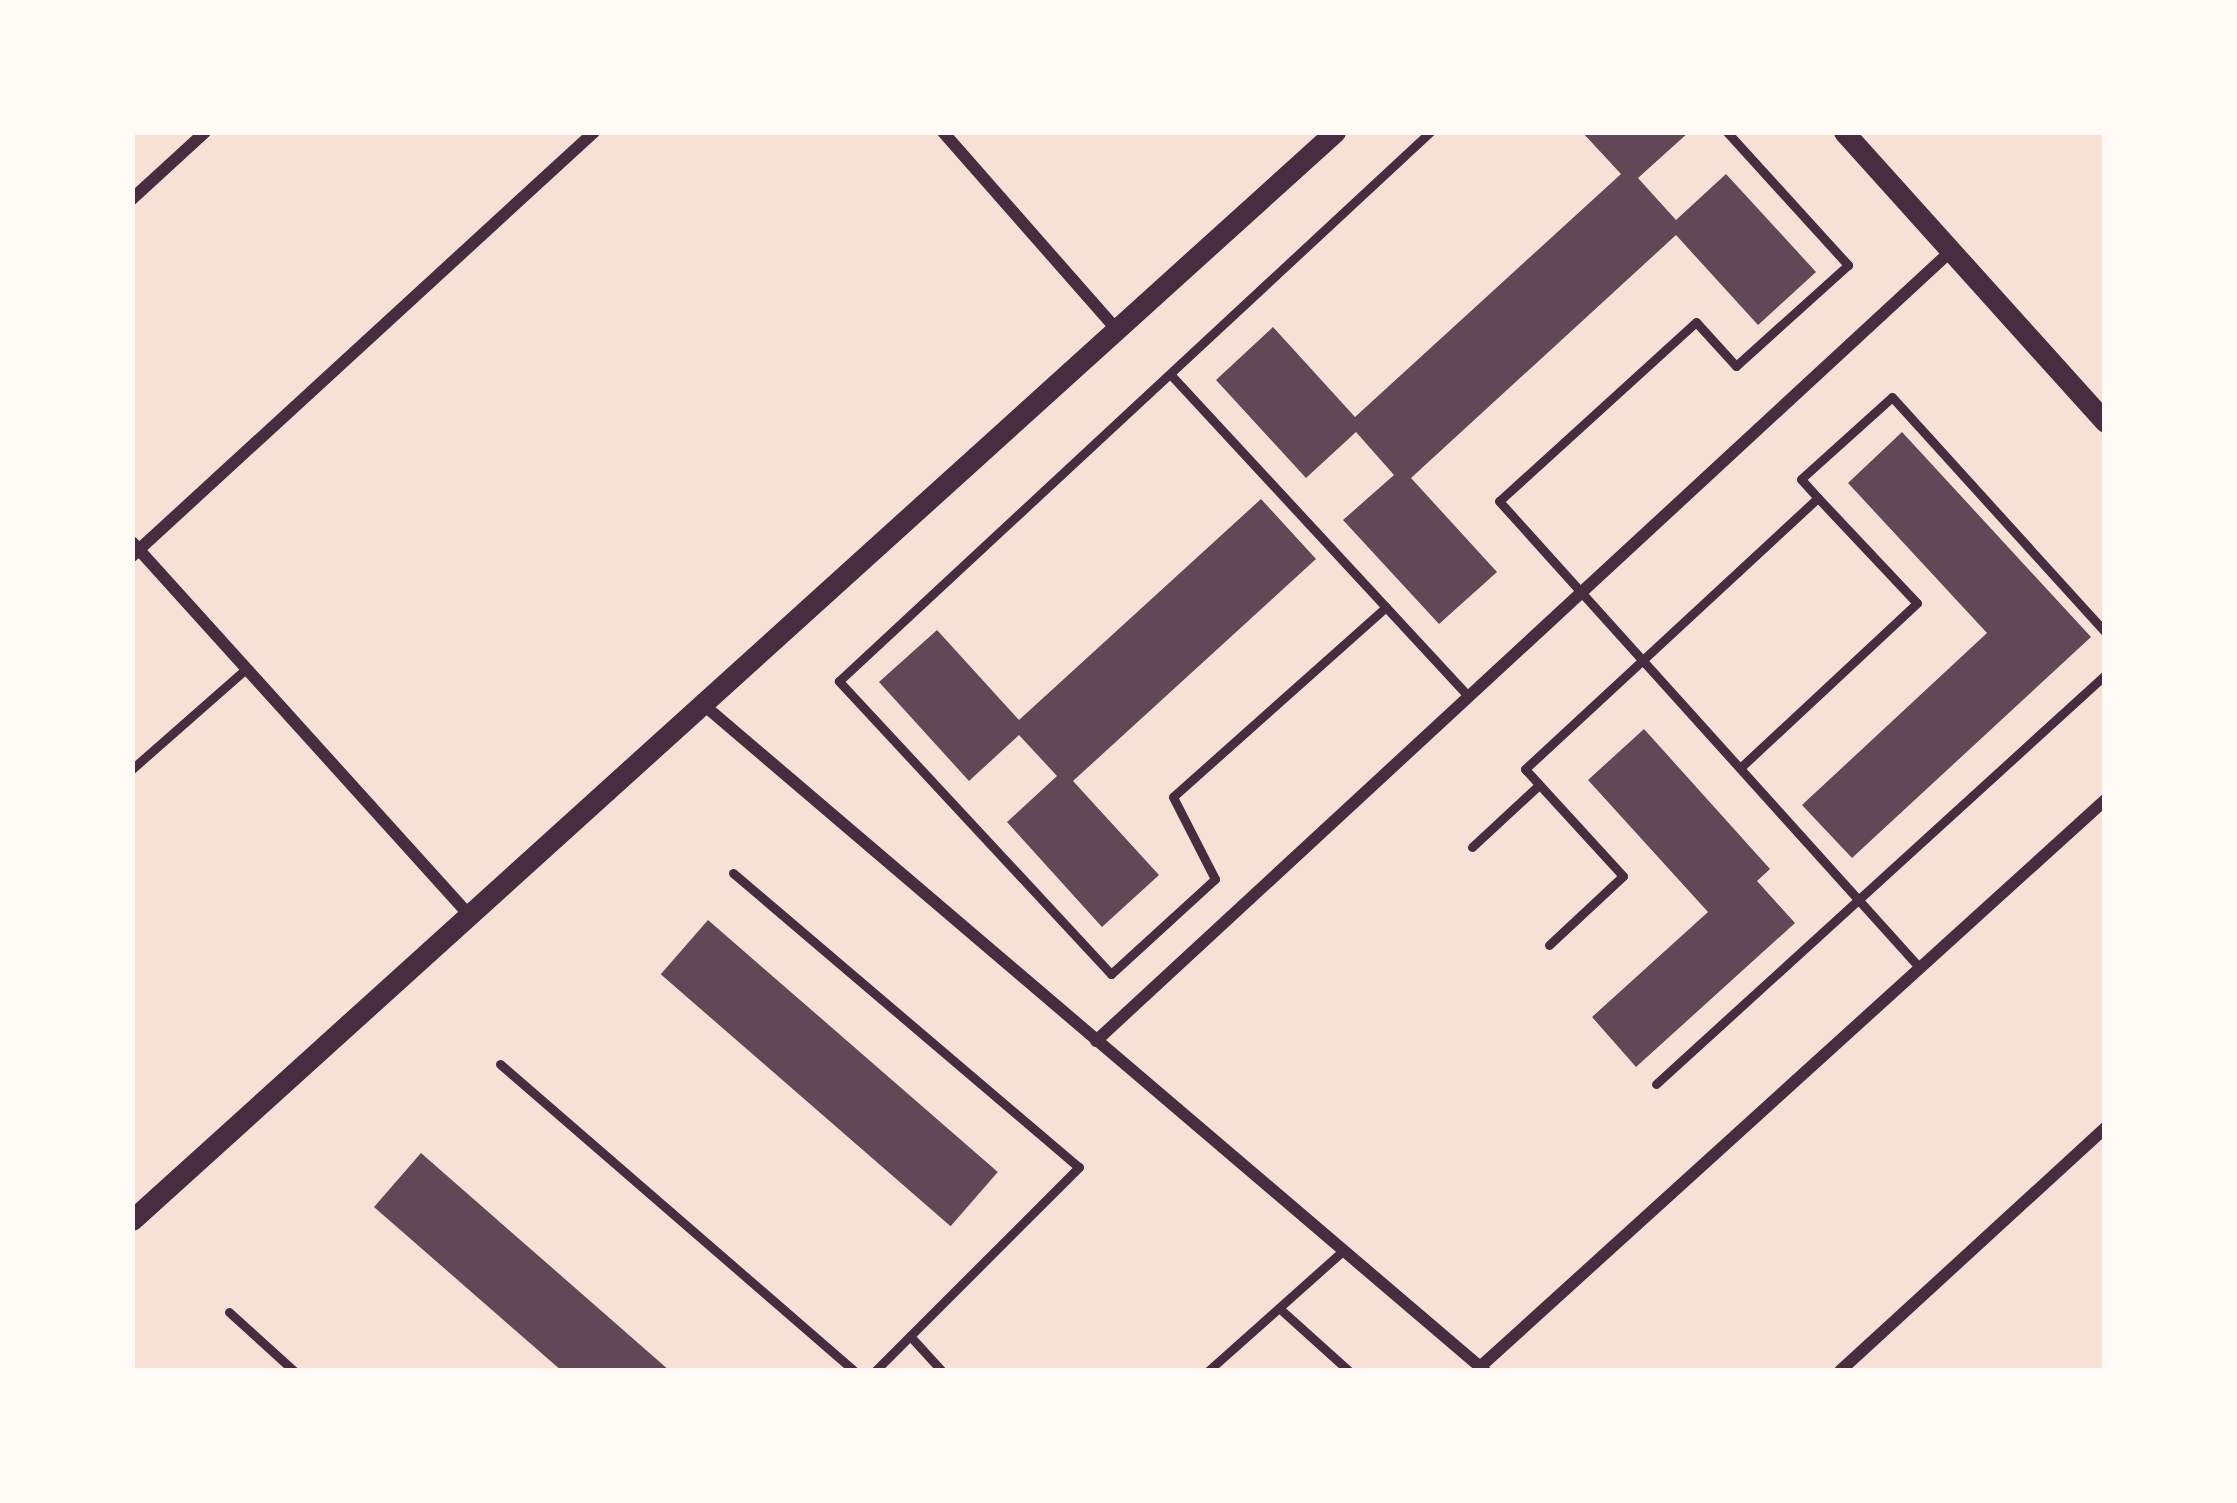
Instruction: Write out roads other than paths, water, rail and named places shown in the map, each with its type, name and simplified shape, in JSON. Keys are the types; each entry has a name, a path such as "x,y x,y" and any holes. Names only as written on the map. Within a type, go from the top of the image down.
{"street":[{"path":"132,199 205,132"},
{"path":"471,917 134,549 594,132"},
{"path":"943,132 1117,330"},
{"path":"132,1220 1335,132"},
{"path":"1844,132 2105,422"},
{"path":"1096,1040 1951,251"},
{"path":"705,706 1483,1369 2105,800"},
{"path":"1840,1371 2105,1128"}],"lane":[{"path":"1386,607 1174,797 1215,879 1111,974 839,681 1430,132"},
{"path":"1727,132 1848,265 1736,366 1696,322 1499,501 1920,968"},
{"path":"1170,374 1468,696"},
{"path":"1740,768 1917,603 1801,479 1892,397 2105,632"},
{"path":"1549,945 1623,876 1525,769 1819,498"},
{"path":"132,769 246,669"},
{"path":"1656,1084 2105,675"},
{"path":"1472,847 1539,784"},
{"path":"733,873 1079,1167 875,1371"},
{"path":"500,1064 854,1371"},
{"path":"1208,1371 1343,1250"},
{"path":"1279,1308 1349,1371"},
{"path":"229,1312 294,1371"},
{"path":"910,1336 943,1371"}]}
